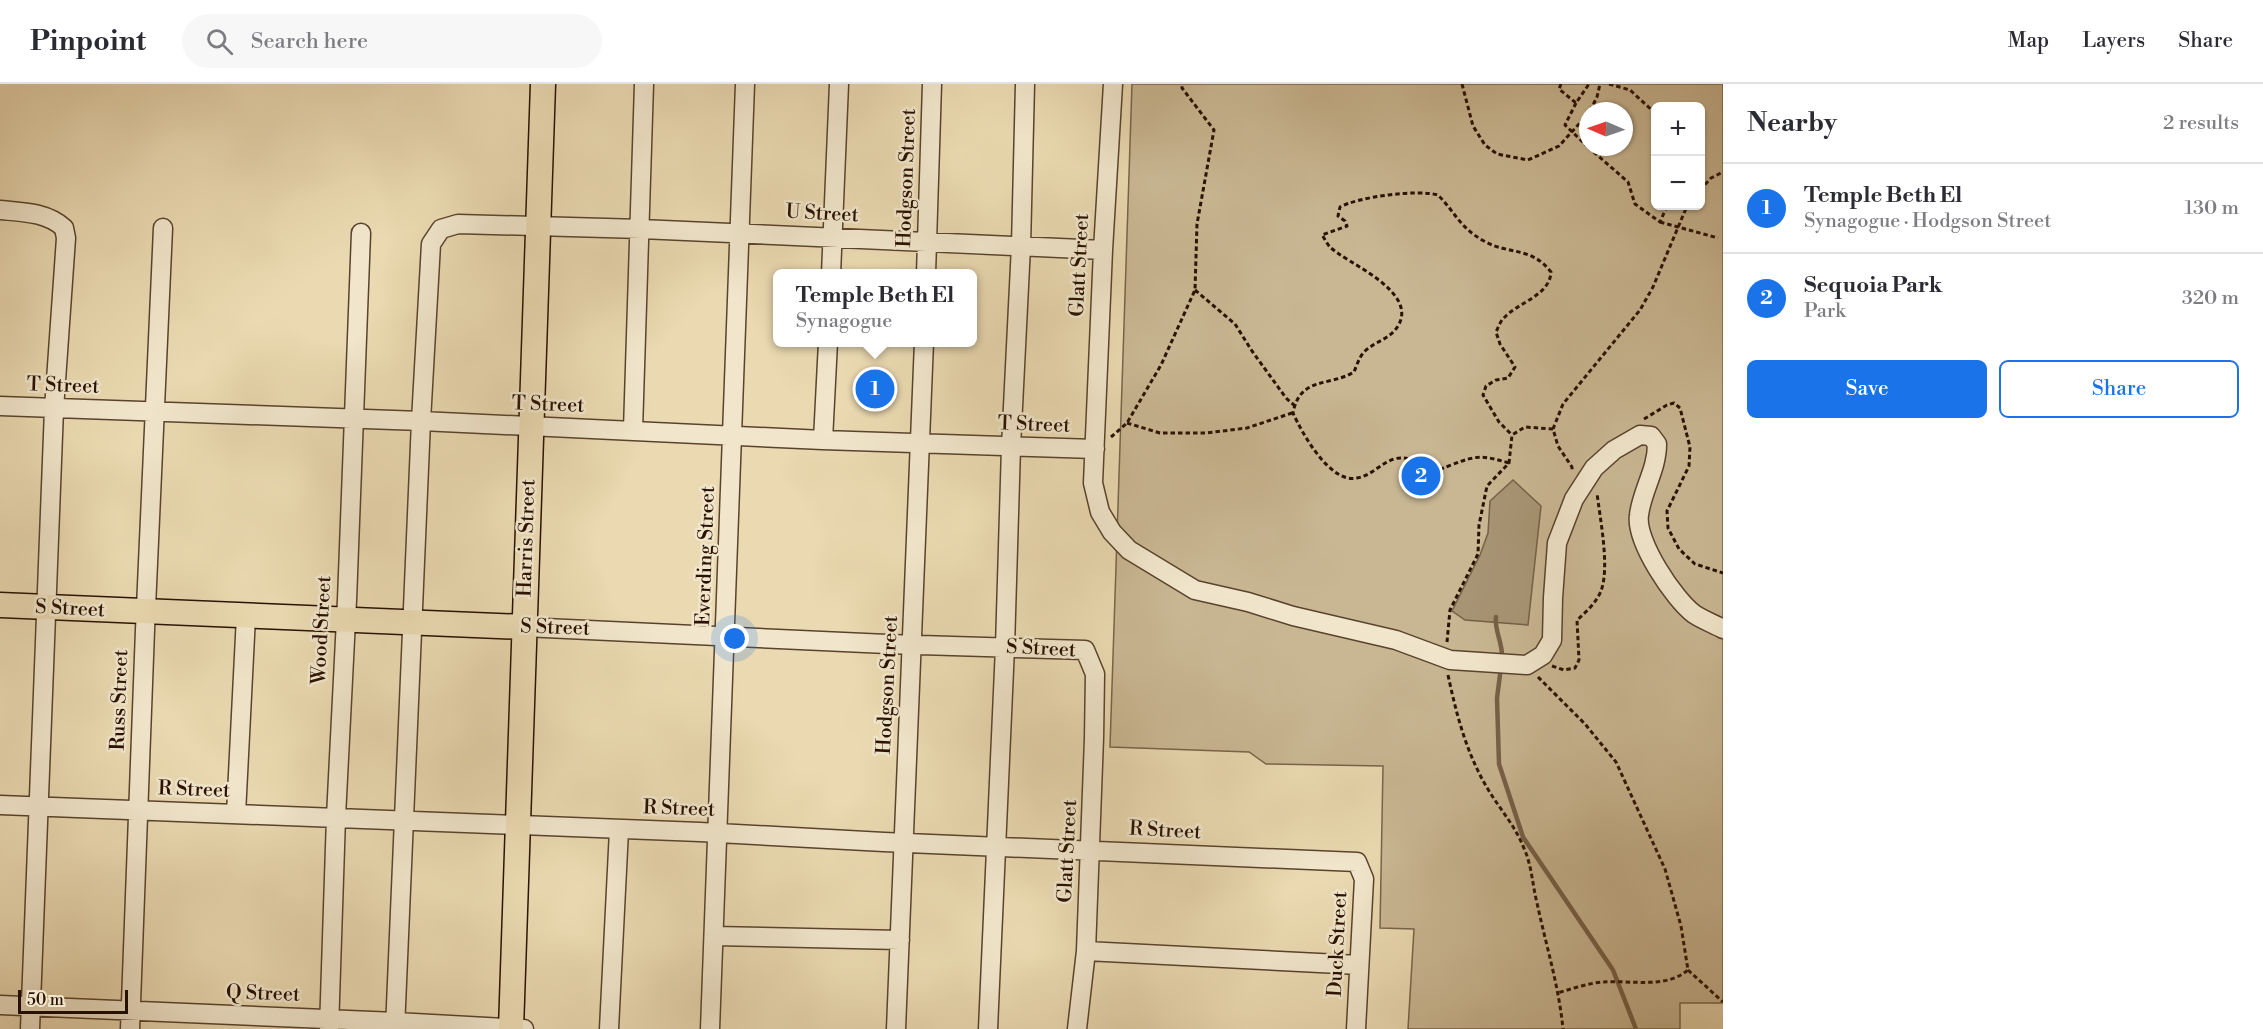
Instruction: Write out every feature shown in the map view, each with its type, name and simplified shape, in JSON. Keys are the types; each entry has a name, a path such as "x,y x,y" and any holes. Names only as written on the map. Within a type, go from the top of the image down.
{"main road":[{"name":"Harris Street","path":"511,1029 543,84"},
{"name":"S Street","path":"0,605 524,627"}],"street":[{"path":"633,430 644,84"},
{"name":"Everding Street","path":"710,1029 745,84"},
{"path":"831,269 839,84"},
{"name":"Hodgson Street","path":"926,269 932,84"},
{"path":"988,1029 1021,246 1025,84"},
{"name":"Glatt Street","path":"1113,84 1093,483 1100,512 1112,531 1129,550 1195,590 1396,640 1445,659 1527,664"},
{"path":"0,210 34,213 49,218 64,228 66,238 54,409 30,1029"},
{"name":"U Street","path":"395,1025 430,244 441,229 458,224 641,229 1103,250"},
{"name":"Russ Street","path":"130,1029 163,228"},
{"name":"Wood Street","path":"329,1024 361,233"},
{"path":"823,440 828,347"},
{"name":"Hodgson Street","path":"896,1029 924,347"},
{"name":"T Street","path":"0,406 1095,449"},
{"path":"1527,664 1543,655 1552,640 1557,543 1574,499 1594,468 1614,450 1635,437 1651,436 1658,444 1657,459 1643,493 1638,519 1645,547 1659,574 1693,613 1723,629"},
{"path":"236,814 246,616"},
{"name":"S Street","path":"524,627 1085,650 1095,674"},
{"name":"Glatt Street","path":"1077,1029 1086,951 1095,674"},
{"name":"R Street","path":"0,805 336,817 1357,862"},
{"path":"609,1029 619,830"},
{"name":"Duck Street","path":"1356,1029 1364,879 1357,862"},
{"path":"714,936 900,940"},
{"path":"1086,951 1359,965"},
{"name":"Q Street","path":"0,1005 130,1011 229,1022 524,1029"}],"path":[{"path":"1095,449 1127,423 1161,365 1195,290 1197,224 1214,130 1182,84"},
{"path":"1462,84 1473,126 1485,145 1497,154 1528,160 1559,146 1579,123"},
{"path":"1561,84 1559,89 1576,103"},
{"path":"1589,84 1565,125 1628,182 1635,204 1660,222 1718,238"},
{"path":"1594,102 1600,84"},
{"path":"1609,84 1630,90 1651,109"},
{"path":"1705,185 1711,178 1723,172"},
{"path":"1509,463 1484,456 1470,458 1439,469 1425,466 1410,458 1395,459 1359,478 1344,477 1319,458 1293,413 1294,405 1302,391 1315,383 1332,381 1354,372 1360,357 1366,350 1389,337 1400,324 1401,312 1398,302 1385,284 1330,248 1322,235 1347,226 1345,221 1338,216 1340,207 1350,201 1413,192 1429,192 1438,195 1456,219 1476,236 1499,247 1522,251 1545,264 1551,272 1549,282 1526,303 1503,319 1496,332 1500,344 1515,367 1509,378 1497,380 1486,386 1483,395 1499,422 1512,435"},
{"path":"1660,222 1665,210"},
{"path":"1574,499 1572,467 1558,447 1553,429 1563,405 1640,309 1653,287 1685,210"},
{"path":"1195,290 1235,324 1286,398 1294,405"},
{"path":"1127,423 1160,433 1206,433 1247,428 1293,413"},
{"path":"1512,435 1524,427 1553,429"},
{"path":"1512,435 1509,463 1487,486 1479,525 1478,554 1450,610 1445,659 1457,717 1470,758 1523,844 1533,873 1563,1029"},
{"path":"1527,664 1585,724 1616,762 1665,869 1681,926 1688,970 1723,1002"},
{"path":"1557,993 1600,982 1663,982 1678,978 1688,970"}],"shaded area":[{"path":"1132,84 1723,84 1723,1003 1680,1003 1680,1029 1408,1029 1414,929 1380,928 1383,766 1266,764 1249,752 1110,747"},
{"path":"1513,480 1541,506 1528,625 1465,620 1452,611 1480,555 1488,533 1490,501"}],"waterway":[{"path":"1496,617 1502,658"},
{"path":"1501,667 1497,698 1499,764 1523,837 1613,970 1636,1029"}],"place":[{"name":"Temple Beth El","path":"875,389"},
{"name":"Sequoia Park","path":"1421,476"}]}
